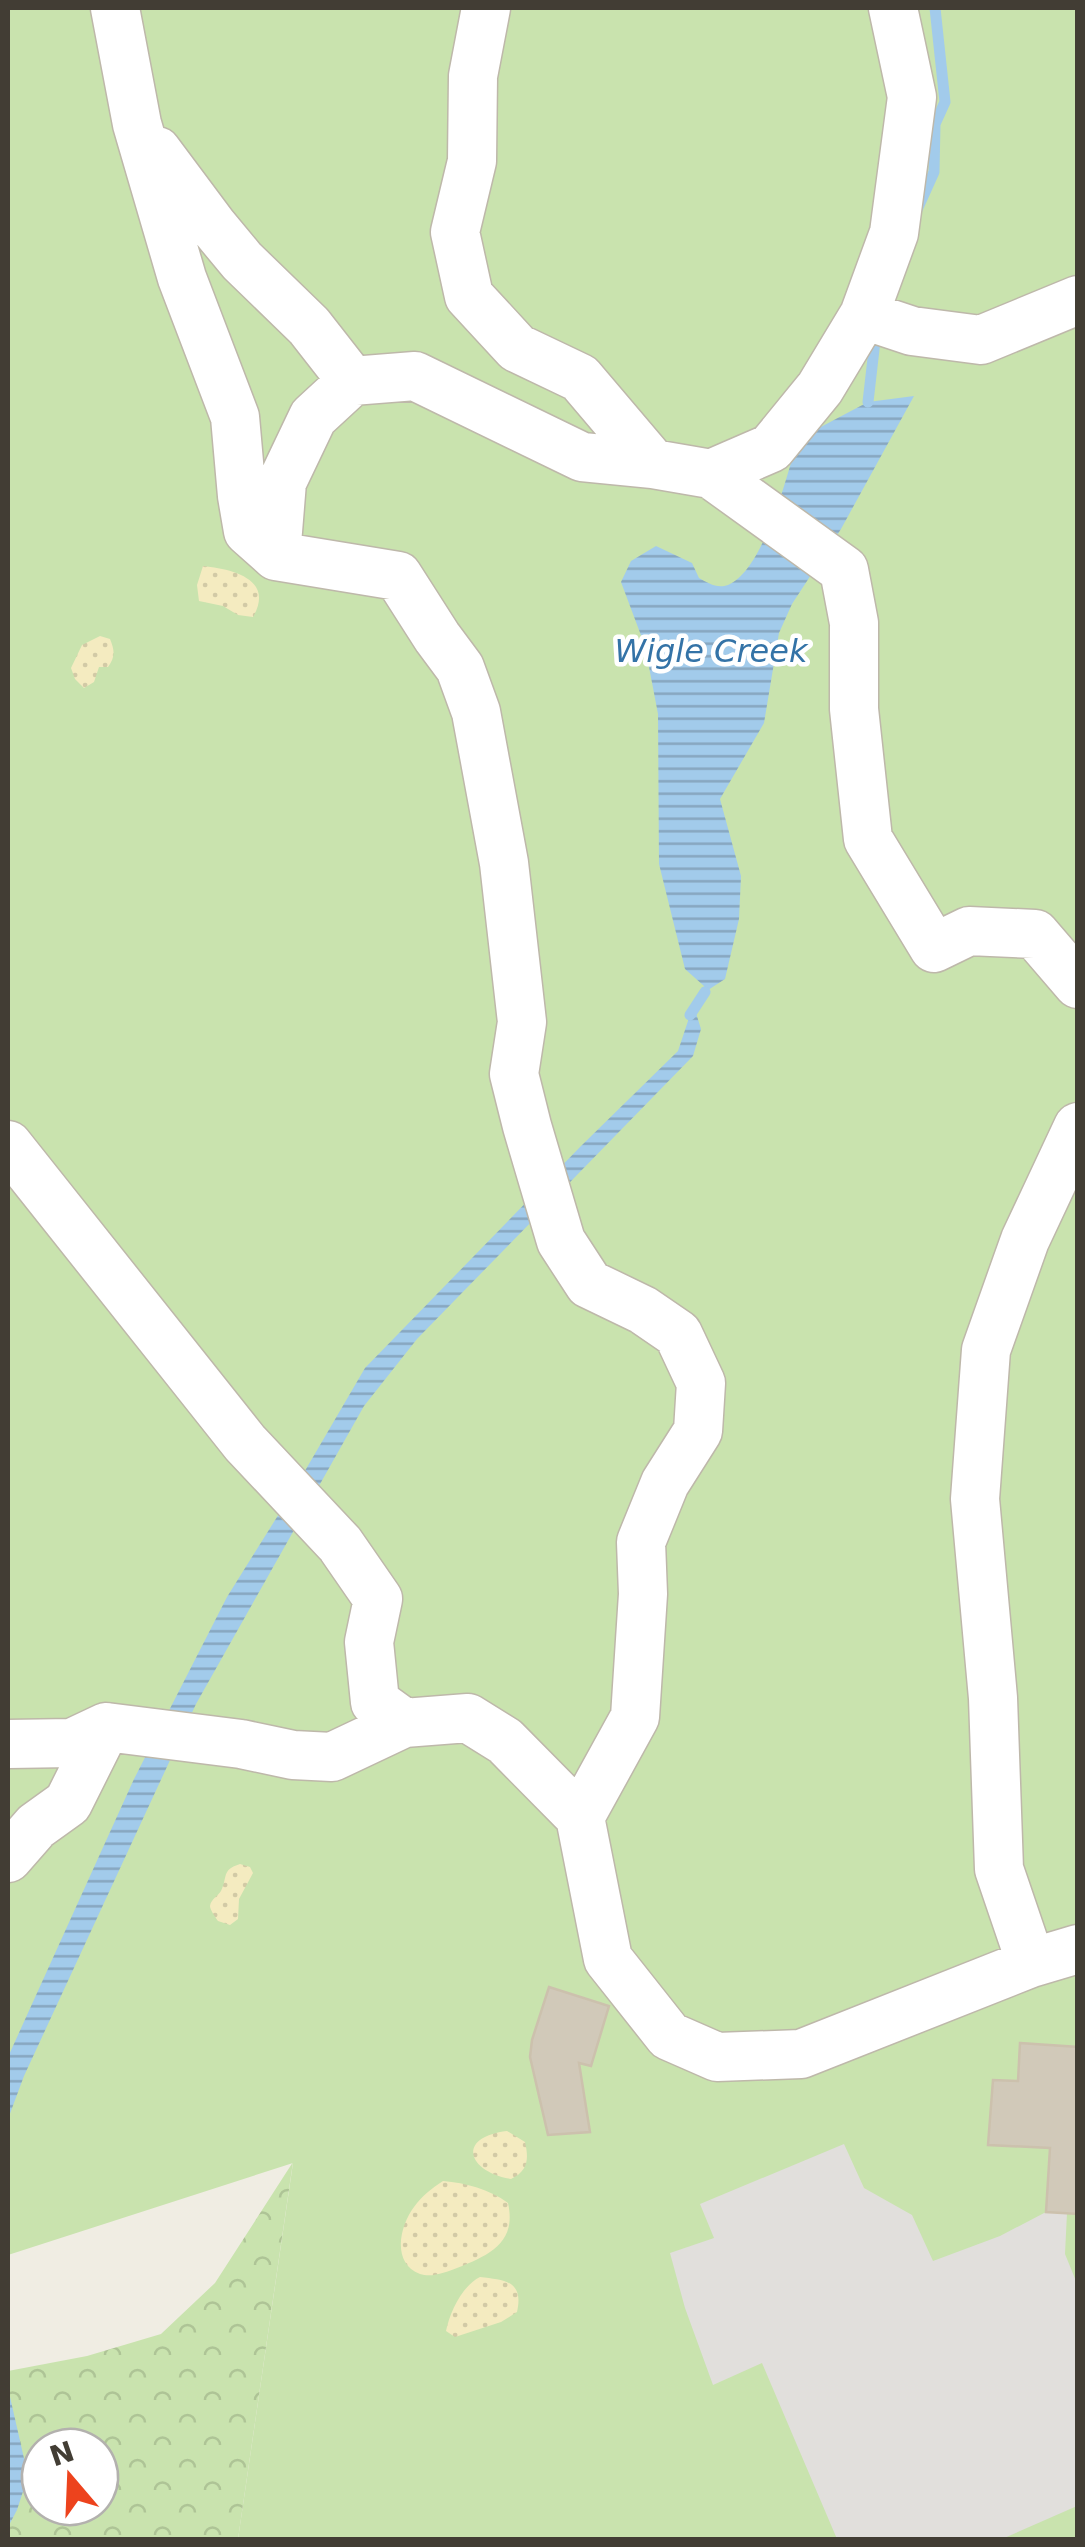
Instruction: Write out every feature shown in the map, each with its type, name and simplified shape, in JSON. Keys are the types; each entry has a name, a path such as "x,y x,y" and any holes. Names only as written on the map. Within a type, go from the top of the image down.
{"lane":[{"path":"115,8 138,124 182,278 234,416 248,532 276,556 398,576 460,668 476,712 504,863 522,1022 514,1074 562,1241 589,1284 643,1310 678,1334 701,1383 698,1431 664,1483 641,1542 643,1594 635,1717 580,1817"},
{"path":"486,8 473,76 472,162 455,232 469,296 516,348 580,378 652,464"},
{"path":"711,474 771,448 820,388 864,315 894,233 912,97 894,8"},
{"path":"138,124 232,250 309,326 352,381"},
{"path":"864,315 912,332 981,340 1078,300"},
{"path":"276,556 282,482 313,417 352,381 415,376 582,457 711,474 844,570 854,623 854,709 868,839 934,948 970,932 1035,934 1078,984"},
{"path":"1031,1963 998,1869 993,1698 975,1499 986,1350 1025,1240 1078,1127"},
{"path":"8,1145 245,1443 340,1544 378,1599 369,1642 375,1702 404,1723"},
{"path":"8,1744 72,1743 106,1727 242,1744 293,1755 332,1757 404,1723 468,1718 505,1741 580,1817 608,1958 669,2036 717,2058 800,2054 1031,1963 1078,1949"},
{"path":"8,1858 36,1826 68,1802 106,1727"}],"green space":[{"path":"8,8 1077,8 1077,2539 238,2539 293,2163 8,2255"},
{"path":"293,2162 238,2539 8,2540 8,2371 87,2356 161,2334 215,2283"}],"sand":[{"path":"203,566 237,573 254,585 259,593 253,617 199,601 197,585"},
{"path":"100,636 110,639 113,657 108,667 99,667 94,682 84,688 71,668 82,645"},
{"path":"240,1864 250,1867 253,1873 239,1899 238,1919 230,1925 218,1921 210,1906 221,1891 227,1871"},
{"path":"507,2131 525,2142 527,2154 524,2168 511,2179 484,2169 473,2154 480,2140"},
{"path":"443,2181 477,2188 508,2203 508,2228 498,2246 480,2258 444,2273 420,2274 405,2261 402,2233 417,2203"},
{"path":"480,2277 505,2281 515,2288 517,2312 501,2322 455,2337 446,2331 450,2316 462,2293"}],"shaded area":[{"path":"844,2144 864,2188 912,2215 933,2261 1000,2236 1046,2212 1067,2213 1065,2254 1078,2286 1077,2506 1002,2539 837,2539 762,2363 713,2385 670,2253 714,2238 700,2204"}],"water":[{"name":"Wigle Creek","path":"914,396 841,529 792,604 779,633 764,723 720,799 741,876 739,919 725,979 705,992 704,986 685,969 659,864 658,714 645,646 621,582 631,561 656,546 692,563 699,578 706,582 728,585 741,576 763,542 798,439 868,402"},
{"path":"696,1013 701,1029 693,1056 417,1339 364,1406 196,1704 24,2076 8,2119 8,2057 134,1779 227,1597 365,1368 678,1051 690,1015"},
{"path":"8,2388 20,2441 20,2501 8,2527"}],"building":[{"path":"549,1987 609,2006 591,2066 579,2063 590,2132 548,2135 530,2057"},
{"path":"1020,2043 1078,2047 1078,2214 1046,2212 1050,2148 988,2145 993,2080 1018,2081"}],"waterway":[{"name":"Wigle Creek","path":"916,212 934,172 935,124 945,102 935,8"},
{"name":"Wigle Creek","path":"868,402 876,332"},
{"name":"Wigle Creek","path":"690,1015 705,992"}]}
